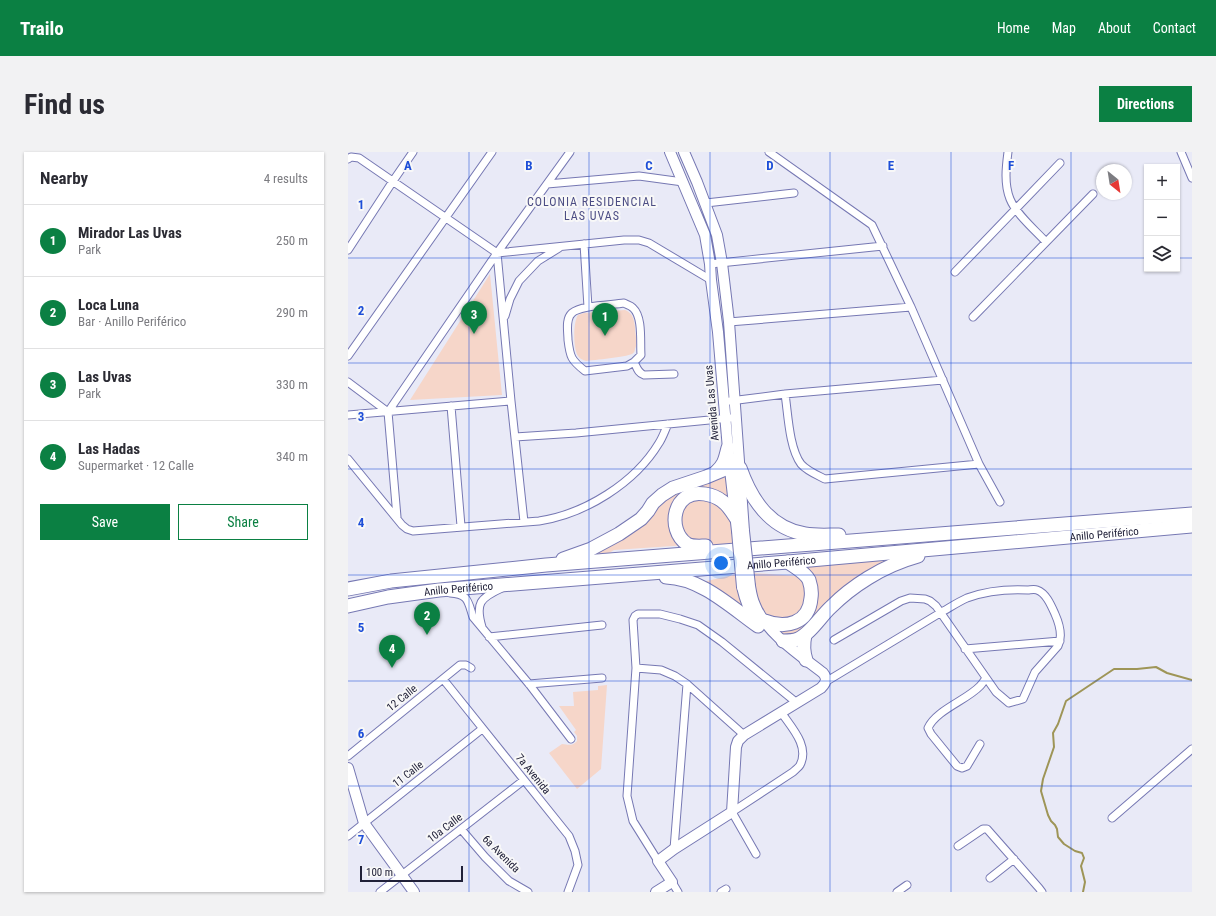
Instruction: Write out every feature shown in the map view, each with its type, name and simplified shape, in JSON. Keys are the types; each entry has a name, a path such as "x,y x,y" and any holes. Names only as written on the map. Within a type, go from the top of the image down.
{"highway":[{"path":"716,472 725,461 728,448"},
{"path":"546,565 606,542 641,519 648,512 653,503 673,488 716,472 735,467 756,502 763,510 773,520 797,532 808,535 903,538"},
{"path":"731,550 712,546 688,545 680,537 676,528 675,515 678,505 684,498 691,494 702,493 712,495 728,506 741,526"},
{"name":"Anillo Periférico","path":"348,589 391,581 546,565 1192,514"},
{"name":"Anillo Periférico","path":"348,606 388,597 439,590 788,562 1192,526"},
{"path":"783,641 791,641 805,635 842,596 868,578 896,563 941,548"},
{"path":"630,575 644,577 675,577 707,590 762,623 785,625 796,622 805,616 811,606 812,592 808,579 801,571 788,562"},
{"path":"805,635 803,652 806,660"}],"street":[{"path":"348,250 392,181 413,152"},
{"path":"348,356 492,152"},
{"name":"Avenida Las Uvas","path":"670,152 705,235 718,332 728,448 735,467"},
{"name":"Avenida Las Uvas","path":"684,152 706,203 717,235 722,263 729,322 735,401 735,467 746,587 744,598 749,612 823,673 827,681"},
{"path":"769,152 872,225 911,307 979,464 1000,502"},
{"path":"1008,152 1006,172 1007,188 1010,199 1016,209 1046,242"},
{"path":"1181,152 1192,178"},
{"path":"397,517 388,412 497,253 568,153"},
{"path":"348,159 351,157 359,158 497,253 624,240 639,240 649,243 711,280"},
{"path":"955,272 1060,163"},
{"path":"547,184 639,176 683,182"},
{"path":"706,203 794,192"},
{"path":"973,317 1093,194"},
{"path":"584,244 588,307"},
{"path":"710,264 882,246"},
{"path":"504,320 510,299 519,281 538,261 560,247"},
{"path":"497,253 524,522"},
{"path":"624,304 632,306 637,313 639,322 641,355 634,362 627,366 585,371 575,362 570,353 568,320 571,313 588,307 624,304"},
{"path":"729,322 911,307"},
{"path":"634,362 638,371 644,375 674,374"},
{"path":"724,402 785,394 943,380"},
{"path":"348,382 388,412"},
{"path":"785,394 794,450 801,464 812,473 825,479 979,464"},
{"path":"348,415 511,401"},
{"path":"451,406 461,526"},
{"path":"515,437 576,433 736,417"},
{"path":"348,459 402,525 413,531 552,519 582,509 617,488 632,476 659,443 668,424"},
{"path":"483,629 479,608 484,598 517,583"},
{"path":"756,854 732,812 736,747 738,741 744,735 821,688 827,681 940,613 967,598 986,593 1016,589 1037,590 1046,596 1055,614 1060,629 1060,641 1058,646 1035,672 1023,699 1009,703 996,692 940,613 930,601 925,599 910,598 901,601 834,640"},
{"path":"439,590 444,593 460,595 473,600 484,598"},
{"path":"465,598 472,609 474,617 489,637 529,684 571,739"},
{"path":"678,892 633,821 627,796 636,668 635,616 638,614 660,614 698,625 722,642 797,703"},
{"path":"489,637 602,625"},
{"path":"965,649 1060,641"},
{"name":"12 Calle","path":"348,756 460,665 466,665 471,668"},
{"path":"636,668 661,670 675,676 744,735"},
{"path":"529,684 602,678"},
{"path":"980,744 967,766 962,768 957,766 928,728 931,723 943,712 980,686 986,678"},
{"name":"7a Avenida","path":"443,679 569,836 578,865 568,892"},
{"path":"674,848 686,684"},
{"path":"658,861 674,848 793,772 800,764 803,755 802,743 781,712"},
{"name":"11 Calle","path":"348,836 482,729"},
{"path":"1112,818 1192,749"},
{"path":"348,768 364,823 414,892"},
{"name":"10a Calle","path":"380,892 524,780"},
{"path":"958,846 983,829 987,829 1042,892"},
{"name":"6a Avenida","path":"461,830 484,857 509,881 528,892"},
{"path":"990,878 1014,860"},
{"path":"656,892 672,882"},
{"path":"897,892 907,885"}],"shaded area":[{"path":"490,274 502,395 410,400"},
{"path":"628,311 633,317 634,322 636,344 633,353 629,355 586,361 580,358 576,352 574,341 574,329 578,315 584,313"},
{"path":"730,467 738,542 711,546 688,545 614,550 596,561 591,549 653,503"},
{"path":"881,554 896,563 868,578 805,635 783,641 701,588 707,581 737,574 753,573 797,576 802,560 824,566 867,561"},
{"path":"607,685 601,769 577,789 549,753 562,744 569,745 577,741 577,736 574,732 576,730 559,706 574,706 573,692 598,690 598,686"}],"waterway":[{"path":"1083,892 1085,882 1081,866 1084,858 1082,853 1075,851 1064,844 1058,837 1057,829 1048,815 1041,791 1043,779 1054,747 1053,733 1058,724 1066,701 1114,669 1156,667 1167,673 1192,680"}],"place":[{"name":"Las Uvas","path":"474,334"},
{"name":"Mirador Las Uvas","path":"605,336"},
{"name":"Loca Luna","path":"427,635"},
{"name":"Las Hadas","path":"392,668"}],"district":[{"name":"COLONIA RESIDENCIAL LAS UVAS","path":"592,209"}]}
